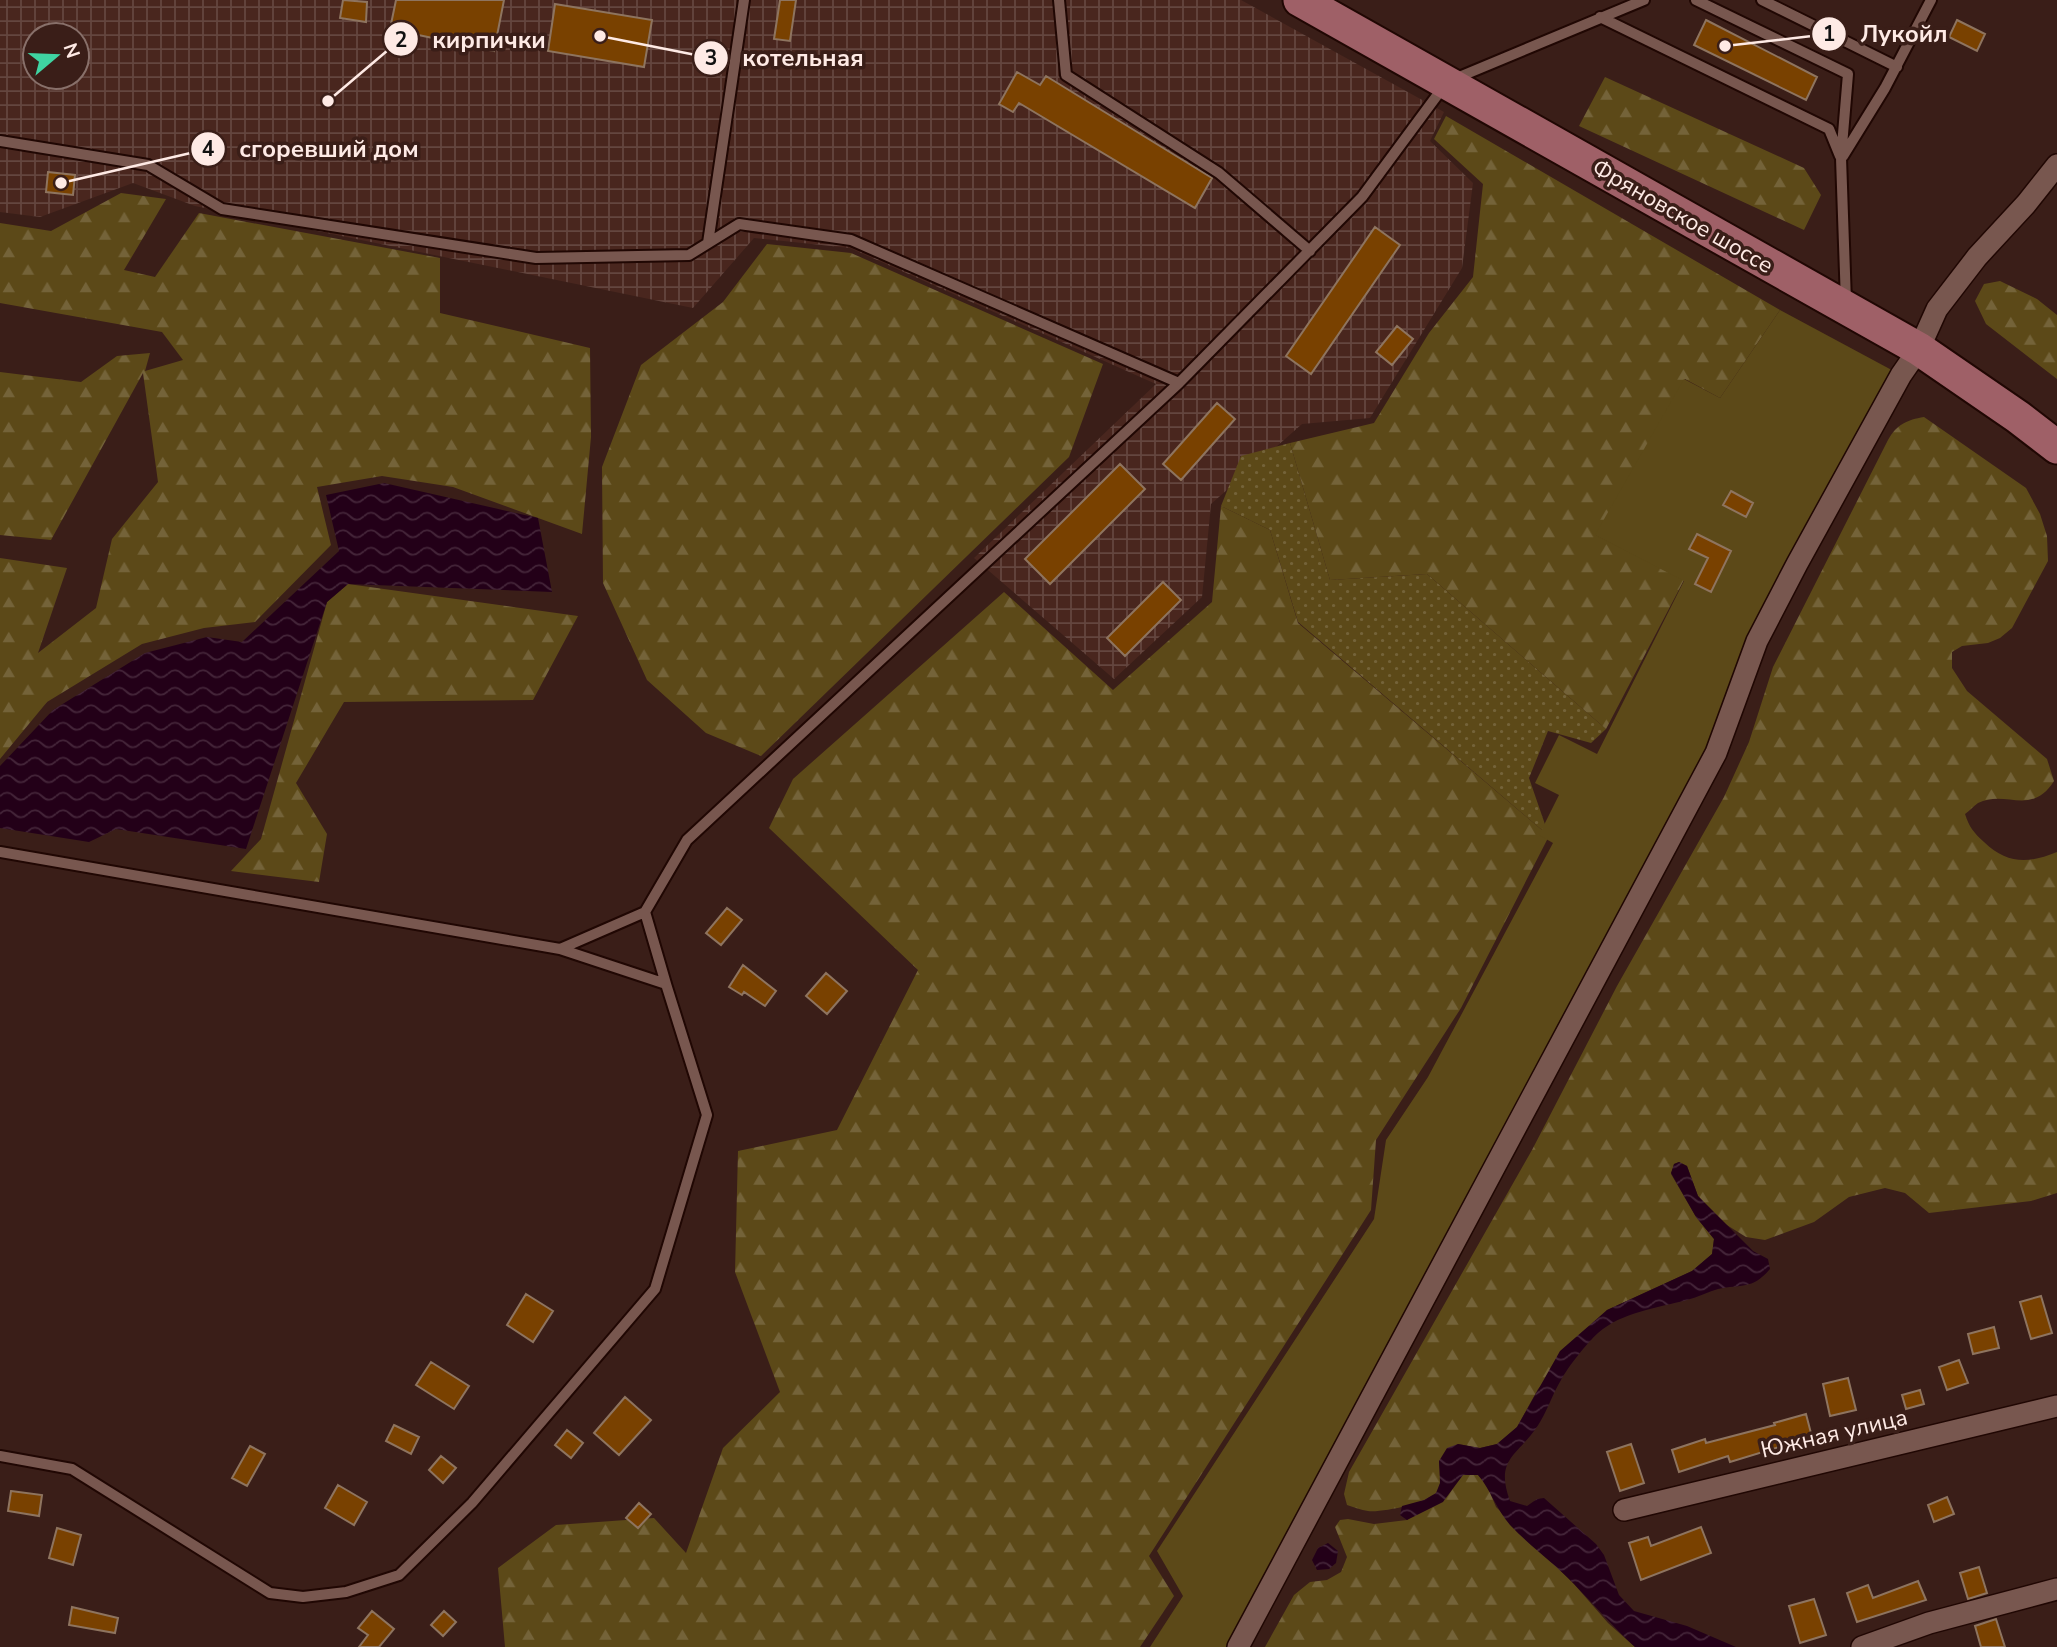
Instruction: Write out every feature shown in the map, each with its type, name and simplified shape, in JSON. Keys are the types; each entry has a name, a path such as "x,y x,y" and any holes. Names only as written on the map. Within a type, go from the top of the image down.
{"main road":[{"name":"Фряновское шоссе","path":"1300,0 1919,349 2057,447"}],"street":[{"path":"1238,1647 1716,753 1757,641 1901,375 1919,349 1937,309 1977,257 2026,204 2057,165"},
{"name":"Южная улица","path":"1624,1510 2057,1406"},
{"path":"1862,1647 1929,1623 2057,1589"}],"lane":[{"path":"708,243 744,0"},
{"path":"1059,0 1066,75 1219,173 1310,251"},
{"path":"560,948 645,912 687,840 1179,383 1362,197 1447,82 1644,0"},
{"path":"1696,0 1848,74 1841,158 1846,309"},
{"path":"1762,0 1896,67"},
{"path":"1841,158 1896,67 1931,0"},
{"path":"1600,17 1829,129 1841,158"},
{"path":"0,141 148,164 222,209 536,258 689,255 739,224 851,240 1179,383"},
{"path":"0,852 560,948 666,984"},
{"path":"0,1456 72,1469 270,1593 303,1597 346,1592 399,1575 472,1503 655,1289 707,1115 645,912"}],"shaded area":[{"path":"0,0 1241,0 1444,112 1430,141 1473,183 1462,268 1370,418 1302,424 1211,504 1202,597 1114,679 974,558 1156,384 850,248 754,238 693,308 195,206 133,183 40,217 0,212"}],"green space":[{"path":"1605,77 1804,168 1821,195 1804,230 1579,126"},
{"path":"1446,116 1780,310 1720,398 1685,379 1596,535 1684,580 1606,729 1427,574 1330,580 1290,443 1374,423 1429,333 1473,277 1483,184 1434,139"},
{"path":"121,193 166,199 124,270 155,277 199,213 440,258 440,313 590,348 591,437 582,534 453,487 382,476 317,487 331,545 255,622 204,628 142,644 47,702 0,759 0,558 67,568 38,653 96,608 112,539 158,482 143,373 51,540 0,535 0,372 81,382 117,356 150,353 145,371 183,360 162,332 0,303 0,223 51,231"},
{"path":"767,244 851,253 1103,364 1069,457 761,756 706,733 647,680 603,583 602,467 641,365 723,302"},
{"path":"2000,281 2037,299 2057,315 2057,379 1986,324 1975,301 1984,284"},
{"path":"1780,310 1901,375 1797,564 1716,753 1238,1647 1150,1647 1183,1596 1157,1551 1374,1219 1386,1140 1428,1077 1553,843 1539,835 1559,795 1535,783 1559,735 1597,754 1684,581 1595,535 1684,379 1720,398"},
{"path":"1924,417 2026,488 2040,514 2047,536 2048,561 2012,628 2000,638 1988,643 1962,646 1952,652 1952,668 1967,691 2047,759 2054,781 2036,798 1988,800 1978,803 1965,814 1980,839 2001,855 2027,860 2057,852 2057,1193 2031,1201 1929,1213 1905,1193 1885,1188 1849,1197 1814,1222 1765,1240 1746,1237 1722,1222 1698,1196 1687,1166 1679,1162 1674,1164 1671,1174 1696,1217 1714,1239 1712,1254 1692,1271 1607,1310 1538,1389 1517,1427 1497,1444 1480,1448 1458,1444 1439,1461 1440,1486 1431,1497 1414,1504 1383,1510 1368,1511 1347,1505 1344,1494 1349,1472 1532,1150 1617,986 1724,797 1749,742 1773,667 1888,440 1903,424"},
{"path":"1290,443 1330,580 1427,574 1606,729 1591,743 1548,731 1529,778 1549,836 1298,622 1270,530 1221,506 1241,456"},
{"path":"1221,506 1270,530 1298,623 1549,836 1461,1008 1376,1140 1371,1210 1149,1556 1174,1596 1140,1647 505,1647 498,1568 556,1525 654,1518 686,1553 723,1448 780,1392 735,1272 738,1151 837,1130 918,970 769,828 793,779 1004,592 1113,690 1212,602"},
{"path":"348,584 578,616 533,700 344,702 296,783 327,834 319,882 231,871 261,839 327,602"},
{"path":"1463,1475 1478,1475 1486,1483 1496,1507 1574,1584 1608,1623 1635,1647 1265,1647 1294,1595 1310,1582 1327,1580 1341,1572 1347,1557 1335,1527 1340,1520 1374,1524 1407,1520"}],"water":[{"path":"384,483 538,518 552,592 348,584 327,602 246,849 116,829 89,842 0,828 0,766 53,710 145,653 207,637 242,642 339,551 326,495"},
{"path":"1679,1162 1687,1166 1698,1196 1753,1251 1768,1259 1770,1269 1752,1283 1718,1289 1640,1312 1618,1320 1598,1333 1568,1369 1537,1427 1510,1459 1506,1467 1506,1487 1510,1501 1527,1506 1544,1498 1596,1544 1604,1555 1619,1595 1634,1611 1687,1626 1736,1647 1635,1647 1566,1576 1510,1525 1478,1475 1463,1475 1443,1502 1407,1520 1400,1515 1402,1506 1424,1500 1436,1493 1440,1483 1439,1461 1447,1448 1458,1444 1480,1448 1497,1444 1517,1427 1560,1351 1607,1310 1692,1271 1712,1254 1714,1239 1696,1217 1671,1173 1674,1164"},
{"path":"1328,1543 1338,1551 1336,1563 1329,1569 1317,1570 1312,1560 1318,1548"}],"building":[{"path":"343,0 367,2 366,22 340,18"},
{"path":"396,0 504,0 494,51 390,29"},
{"path":"780,0 796,0 790,41 774,39"},
{"path":"555,4 652,20 644,67 548,51"},
{"path":"1706,20 1817,77 1806,100 1694,45"},
{"path":"1957,20 1985,34 1977,51 1949,37"},
{"path":"1017,72 1040,85 1046,76 1212,178 1195,208 1019,103 1013,112 999,104"},
{"path":"48,172 75,175 73,195 46,192"},
{"path":"1375,227 1400,245 1311,374 1286,356"},
{"path":"1397,326 1413,339 1392,365 1376,352"},
{"path":"1217,403 1235,419 1181,480 1163,464"},
{"path":"1120,464 1145,489 1050,584 1025,559"},
{"path":"1731,491 1753,503 1746,517 1723,505"},
{"path":"1697,534 1731,551 1711,592 1695,584 1708,558 1689,549"},
{"path":"1163,582 1181,600 1125,656 1107,638"},
{"path":"727,908 742,920 721,945 706,933"},
{"path":"743,965 776,991 765,1006 744,992 742,995 729,987"},
{"path":"826,973 847,991 827,1014 806,996"},
{"path":"526,1294 553,1311 533,1342 507,1325"},
{"path":"2041,1296 2052,1333 2031,1339 2020,1302"},
{"path":"1994,1327 1999,1348 1973,1354 1968,1334"},
{"path":"1959,1360 1968,1383 1947,1390 1939,1367"},
{"path":"431,1362 469,1386 454,1409 416,1385"},
{"path":"1848,1378 1856,1410 1830,1416 1823,1384"},
{"path":"1920,1390 1924,1404 1906,1409 1902,1395"},
{"path":"625,1397 651,1420 619,1455 594,1433"},
{"path":"1806,1414 1812,1437 1730,1462 1728,1456 1679,1472 1672,1450 1705,1439 1706,1443 1775,1425 1774,1423"},
{"path":"394,1425 419,1437 411,1454 386,1441"},
{"path":"567,1430 583,1443 571,1458 555,1445"},
{"path":"1631,1444 1644,1483 1620,1491 1607,1452"},
{"path":"250,1446 265,1454 247,1486 232,1478"},
{"path":"441,1456 456,1468 443,1483 429,1470"},
{"path":"338,1485 367,1502 354,1525 325,1508"},
{"path":"11,1491 42,1495 39,1516 8,1511"},
{"path":"1947,1497 1954,1514 1934,1522 1928,1505"},
{"path":"639,1503 651,1514 638,1528 626,1518"},
{"path":"1701,1527 1711,1553 1641,1580 1629,1543 1648,1537 1651,1546"},
{"path":"57,1528 81,1535 73,1565 49,1558"},
{"path":"1979,1567 1987,1593 1968,1599 1960,1573"},
{"path":"1918,1581 1926,1600 1857,1622 1847,1593 1868,1585 1873,1598"},
{"path":"1814,1599 1826,1635 1800,1643 1789,1606"},
{"path":"72,1607 118,1618 115,1633 69,1625"},
{"path":"372,1611 394,1629 379,1647 359,1647 368,1635 358,1628"},
{"path":"444,1611 456,1622 443,1636 431,1625"},
{"path":"1996,1619 2005,1647 1981,1647 1975,1626"}],"place":[{"name":"котельная","path":"600,36"},
{"name":"Лукойл","path":"1725,46"},
{"name":"кирпички","path":"328,101"},
{"name":"сгоревший дом","path":"61,183"}]}
